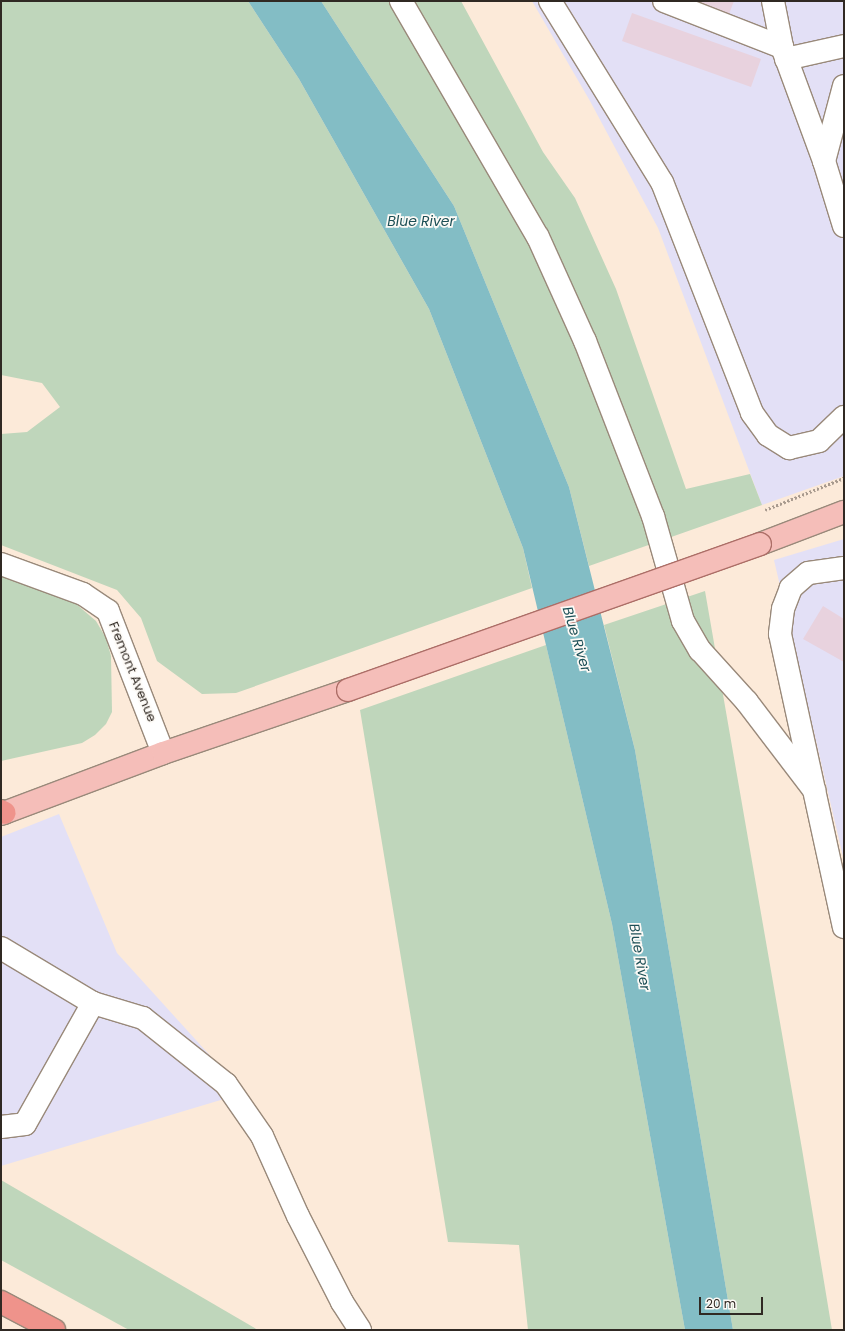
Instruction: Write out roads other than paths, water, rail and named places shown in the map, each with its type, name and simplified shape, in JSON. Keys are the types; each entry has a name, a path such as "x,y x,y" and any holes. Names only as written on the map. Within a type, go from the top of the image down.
{"highway":[{"path":"1,1302 54,1330"}],"main road":[{"path":"2,813 163,753 348,690 760,544 844,512"}],"street":[{"path":"401,1 538,237 585,341 653,516 684,621 700,650 747,702 814,790"},
{"path":"550,1 662,182 752,412 768,435 789,448 819,442 844,417"},
{"path":"664,1 784,53 844,46"},
{"path":"773,1 784,53 824,161 844,226"},
{"path":"824,161 844,86"},
{"name":"Fremont Avenue","path":"1,564 83,594 108,611 163,753"},
{"path":"844,568 808,573 791,588 783,609 780,634 844,927"},
{"path":"1,948 93,1003 143,1018 226,1084 262,1136 302,1223 342,1302 360,1330"},
{"path":"1,1127 25,1124 93,1003"}],"water":[{"name":"Blue River","path":"248,1 321,1 454,206 569,487 635,750 733,1330 685,1330 612,924 523,548 429,309 299,79"}]}
